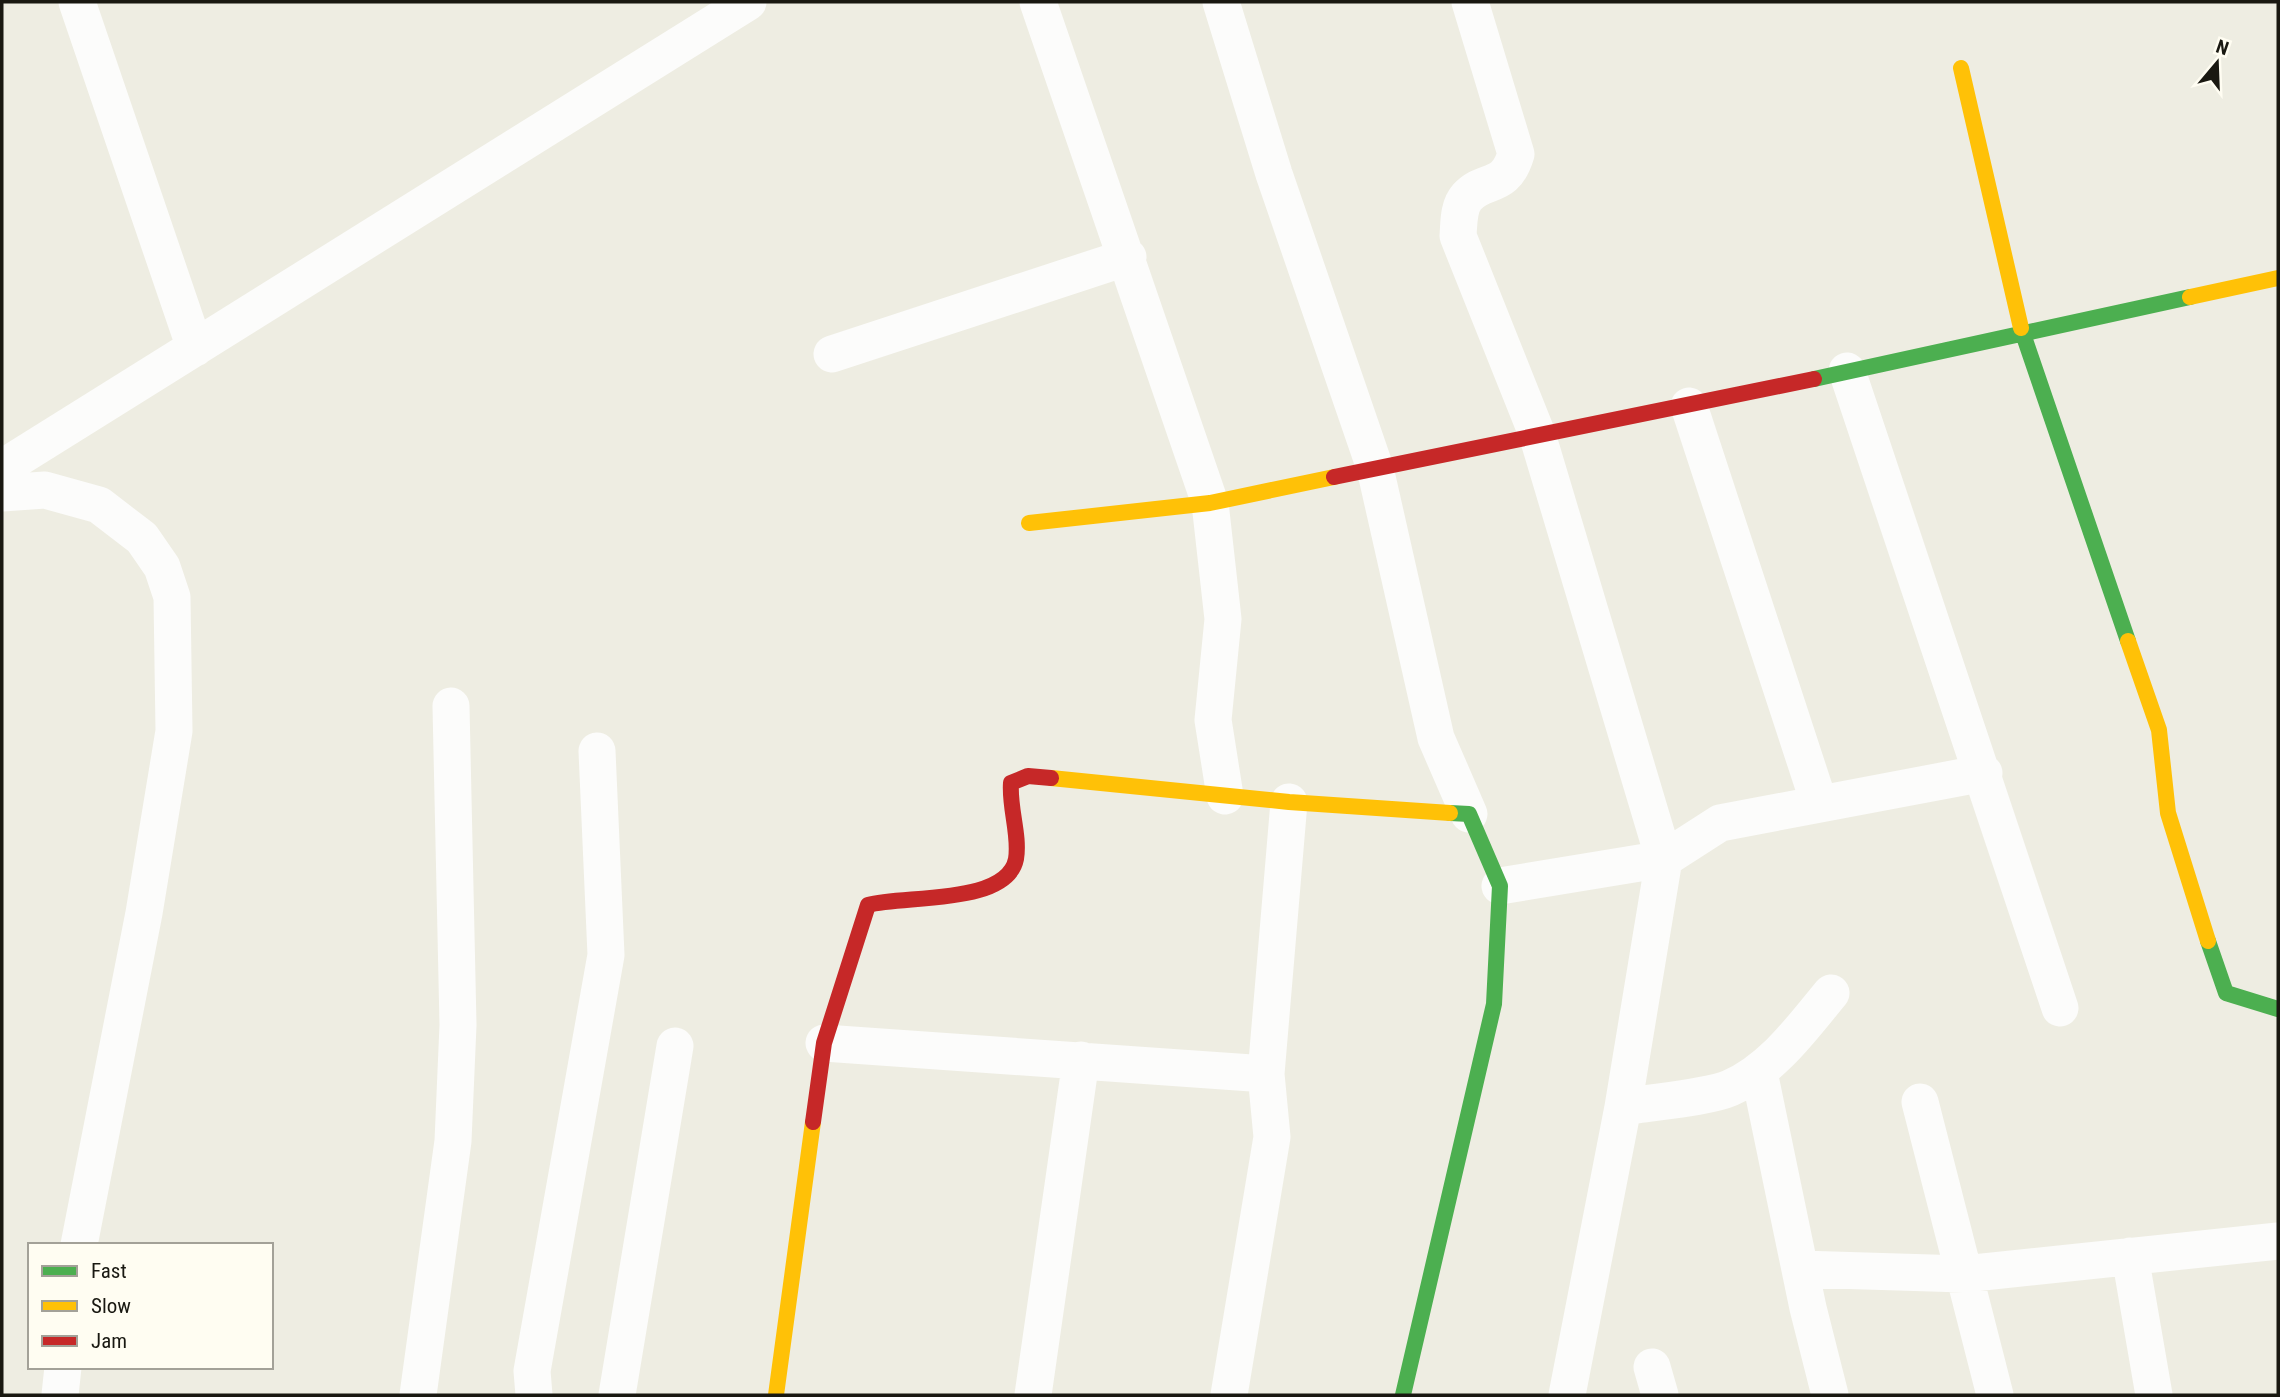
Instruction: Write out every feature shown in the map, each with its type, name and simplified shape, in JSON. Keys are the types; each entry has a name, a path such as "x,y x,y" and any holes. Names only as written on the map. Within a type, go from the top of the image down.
{"street":[{"path":"77,2 195,348"},
{"path":"2,468 748,2"},
{"path":"1038,2 1128,257 1210,503 1223,619 1213,720 1225,796"},
{"path":"1221,2 1274,174 1375,468 1436,738 1500,887 1494,1004 1403,1395"},
{"path":"1470,2 1516,154 1504,177 1467,197 1460,212 1458,236 1537,434 1664,859 1623,1107 1567,1395"},
{"path":"1961,68 2023,335 2159,730 2168,813 2217,970 2226,993 2278,1009"},
{"path":"832,354 1128,257"},
{"path":"1030,523 1210,503 1537,434 1689,406 2278,278"},
{"path":"1847,371 1984,773 2060,1008"},
{"path":"1689,406 1819,803"},
{"path":"2,493 45,490 99,505 142,538 162,567 172,597 174,731 144,913 79,1243"},
{"path":"418,1395 453,1141 458,1025 451,706"},
{"path":"534,1395 532,1371 606,955 597,751"},
{"path":"1500,887 1664,859 1720,823 1984,773"},
{"path":"776,1395 824,1043 841,988 849,972 868,905 884,898 987,891 1006,882 1016,860 1008,798 1011,783 1028,776 1289,802 1469,814"},
{"path":"1229,1395 1272,1136 1266,1074 1289,802"},
{"path":"1623,1107 1728,1089 1759,1072 1796,1036 1830,993"},
{"path":"824,1043 1266,1074"},
{"path":"617,1395 676,1046"},
{"path":"1033,1395 1081,1060"},
{"path":"1759,1072 1830,1395"},
{"path":"1920,1102 1995,1395"},
{"path":"1801,1269 1964,1274 2278,1241"},
{"path":"2130,1256 2154,1395"},
{"path":"60,1395 63,1369"}],"traffic: fast":[{"path":"1814,379 2190,297"},
{"path":"2021,328 2128,641"},
{"path":"1403,1395 1494,1004 1500,886 1469,814 1450,813"},
{"path":"2208,941 2226,993 2278,1009"}],"traffic: slow":[{"path":"1961,68 2021,328"},
{"path":"2190,297 2278,278"},
{"path":"1029,523 1210,503 1334,477"},
{"path":"2128,641 2159,730 2168,813 2208,941"},
{"path":"1051,778 1289,802 1450,813"},
{"path":"776,1395 813,1122"}],"traffic: jam":[{"path":"1334,477 1814,379"},
{"path":"813,1122 824,1043 868,905 975,891 994,884 1009,874 1017,850 1011,783 1028,776 1051,778"}]}
